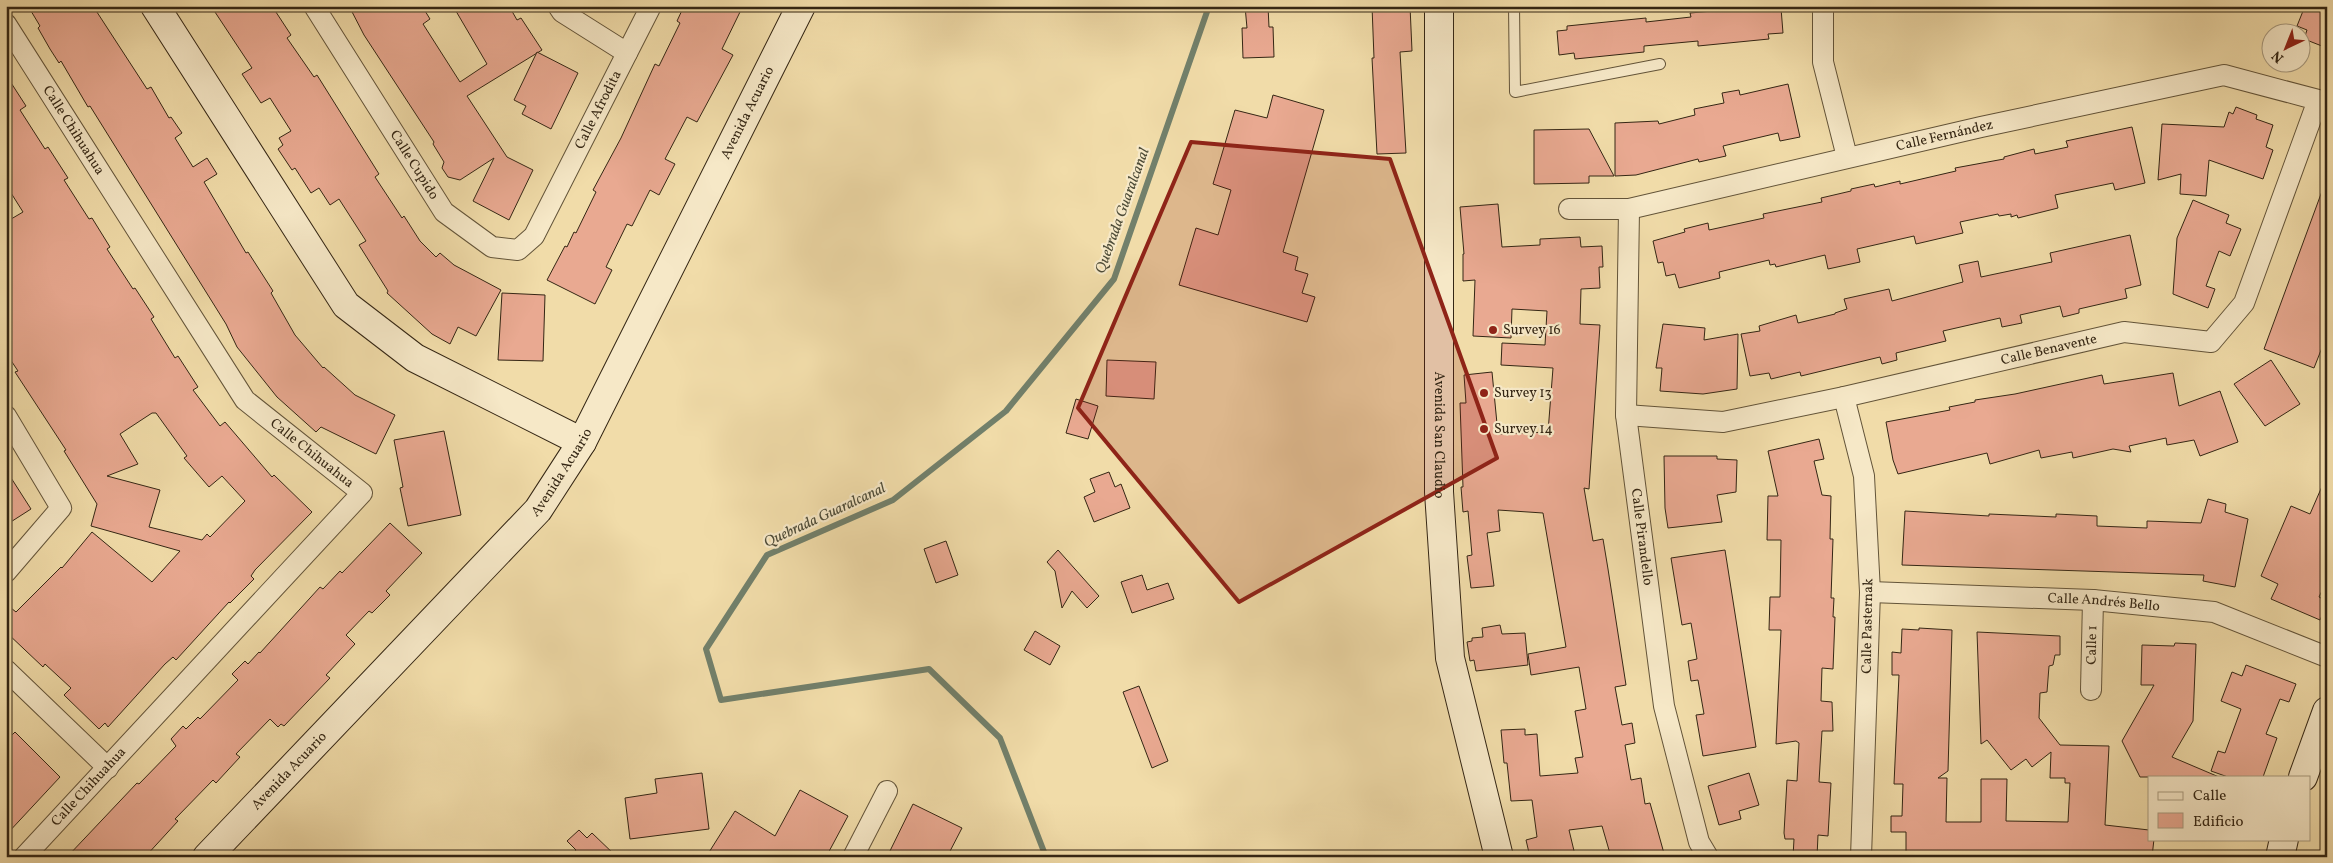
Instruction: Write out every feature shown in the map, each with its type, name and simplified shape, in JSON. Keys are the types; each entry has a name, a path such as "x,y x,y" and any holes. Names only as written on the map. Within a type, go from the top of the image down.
{"street":[{"path":"155,6 346,305 415,358 582,442"},
{"name":"Calle Cupido","path":"314,6 444,212 492,247 518,250 534,236 545,213"},
{"path":"558,6 562,12 627,53"},
{"name":"Calle Afrodita","path":"545,213 651,6"},
{"name":"Avenida Acuario","path":"207,857 538,510 582,442 801,6"},
{"name":"Avenida San Claudio","path":"1440,6 1439,492 1450,658 1499,857"},
{"path":"1823,6 1823,62 1847,157"},
{"name":"Calle Chihuahua","path":"6,24 245,400 362,493 24,857"},
{"name":"Calle Fernández","path":"1569,209 1629,209 1847,157 2224,75 2318,100"},
{"name":"Calle Benavente","path":"1626,415 1723,422 1844,397 2124,332 2211,342 2244,303 2318,100"},
{"name":"Calle Pirandello","path":"1629,209 1626,415 1664,706 1699,842 1708,857"},
{"name":"Calle Pasternak","path":"1844,397 1864,476 1870,592 1861,857"},
{"path":"6,416 61,508 6,572"},
{"name":"Calle Andrés Bello","path":"1870,592 2093,600 2214,612 2327,657"},
{"name":"Calle 1","path":"2091,690 2093,600"},
{"path":"6,670 108,768"},
{"path":"2303,776 2327,711"},
{"path":"853,857 887,790"},
{"path":"2280,857 2284,840"}],"lane":[{"path":"1514,6 1515,92 1660,64"}],"highlighted area":[{"path":"1191,142 1390,159 1497,458 1239,602 1078,408"}],"building":[{"path":"28,6 93,6 147,89 151,87 169,118 171,117 182,133 175,138 193,167 207,158 217,174 204,182 246,253 248,252 273,291 271,293 295,335 323,368 355,395 395,415 376,454 321,427 316,432 277,397 237,347 226,324 90,106 88,107 61,61 59,63 50,49 38,28 40,26"},
{"path":"211,6 272,6 291,35 287,38 314,77 317,75 379,174 375,177 420,241 436,257 440,253 454,265 501,290 476,336 458,327 450,344 432,334 387,293 388,291 359,245 366,241 339,199 330,205 319,188 311,193 295,168 292,170 278,149 283,145 279,138 291,131 270,98 261,103 242,74 252,68"},
{"path":"349,6 422,6 430,19 423,24 460,82 487,64 453,6 509,6 517,20 521,18 542,50 467,96 507,157 533,170 509,220 473,201 494,158 460,180 448,177 442,168 444,162 433,144 434,142 364,35"},
{"path":"684,6 727,6 740,12 722,49 733,55 697,122 687,117 665,159 675,164 659,195 650,190 632,226 627,224 606,267 612,270 595,304 547,280 565,246 567,247 574,232 576,233 596,192 593,190 621,138 655,64 659,66 680,23 677,21"},
{"path":"1245,6 1268,6 1269,27 1273,27 1274,57 1243,58 1242,28 1247,28"},
{"path":"1372,6 1410,6 1412,51 1400,52 1406,153 1377,154 1372,58 1374,58"},
{"path":"1771,6 1771,9 1781,8 1783,33 1768,34 1769,39 1698,46 1698,41 1644,46 1644,52 1575,59 1574,53 1559,55 1557,31 1567,30 1567,26 1646,18 1646,22 1691,17 1690,13"},
{"path":"2305,6 2327,6 2327,48 2310,41 2310,22 2299,22"},
{"path":"537,52 578,73 551,129 522,114 526,106 514,100"},
{"path":"6,75 26,106 20,110 45,149 48,147 68,178 64,180 89,219 92,218 110,247 107,249 154,317 151,319 175,358 178,356 198,387 193,390 220,426 225,422 272,477 274,475 312,512 255,570 251,576 254,579 229,602 176,660 173,657 165,664 108,727 105,723 99,729 64,695 71,688 45,664 43,667 6,632 6,604 16,612 62,568 92,532 152,582 180,551 91,526 97,504 64,451 66,450 15,372 18,371 6,353 6,222 23,212 6,185","holes":["152,413 156,413 187,456 184,458 209,487 222,476 245,501 210,537 207,534 202,540 149,527 160,490 107,476 138,464 120,434"]},
{"path":"1788,84 1800,137 1780,141 1778,133 1723,146 1726,156 1699,162 1698,159 1636,175 1615,176 1615,123 1658,121 1659,124 1695,115 1694,109 1724,103 1722,93 1739,90 1740,95"},
{"path":"1273,95 1324,110 1283,252 1298,257 1295,270 1308,274 1302,293 1315,297 1307,322 1179,285 1196,228 1218,235 1231,190 1213,184 1235,110 1267,118"},
{"path":"2236,107 2257,115 2256,119 2273,125 2266,147 2273,150 2263,179 2209,160 2206,196 2180,194 2181,174 2158,180 2162,124 2224,127 2229,112 2233,114"},
{"path":"2132,127 2145,183 2115,190 2113,183 2055,195 2058,208 2018,218 2017,215 2011,217 2011,214 1999,216 1998,214 1960,222 1963,233 1916,244 1914,236 1857,249 1860,262 1828,269 1825,255 1776,267 1775,264 1770,265 1769,260 1719,272 1720,278 1679,288 1675,274 1666,276 1663,262 1658,263 1653,241 1685,232 1684,229 1708,223 1709,230 1764,218 1763,214 1822,202 1821,198 1851,191 1851,189 1874,184 1875,187 1900,181 1900,184 1956,171 1955,168 2004,159 2004,157 2034,149 2035,154 2068,147 2066,141"},
{"path":"1589,129 1614,176 1589,176 1589,183 1534,184 1534,130"},
{"path":"2325,183 2327,184 2327,335 2314,368 2264,349"},
{"path":"2193,200 2229,215 2226,223 2241,229 2230,256 2219,251 2206,286 2215,289 2208,308 2173,294 2177,238"},
{"path":"1498,204 1502,247 1540,245 1540,239 1580,237 1581,247 1602,246 1603,267 1599,267 1600,288 1581,289 1580,324 1600,325 1589,489 1584,488 1593,541 1603,539 1608,569 1626,685 1615,687 1622,725 1632,723 1635,743 1625,745 1631,780 1641,778 1645,804 1650,803 1665,857 1611,857 1602,826 1569,830 1575,855 1565,857 1530,857 1526,840 1537,837 1532,800 1511,801 1507,763 1504,763 1501,730 1525,729 1525,735 1537,734 1540,776 1578,773 1575,758 1583,757 1575,711 1586,709 1579,667 1531,675 1528,654 1566,647 1543,513 1498,510 1500,531 1487,533 1494,586 1471,588 1467,556 1472,555 1468,511 1463,512 1461,487 1463,487 1460,403 1466,403 1464,375 1492,372 1498,434 1548,432 1553,368 1501,365 1502,343 1545,345 1547,311 1512,309 1511,338 1473,336 1475,280 1463,281 1464,254 1460,207"},
{"path":"2130,235 2141,285 2125,289 2127,298 2079,309 2079,313 2063,317 2060,306 2020,315 2022,323 2002,327 2000,318 1943,331 1946,341 1896,353 1897,360 1882,364 1880,357 1801,376 1800,372 1771,379 1769,373 1750,376 1741,334 1760,331 1759,326 1796,315 1798,323 1835,314 1847,309 1844,299 1889,289 1892,301 1963,282 1959,265 1978,261 1981,277 2052,262 2050,253"},
{"path":"502,293 545,295 543,361 498,360"},
{"path":"1663,324 1705,328 1704,340 1738,334 1737,389 1703,394 1660,391 1662,368 1656,368"},
{"path":"1107,360 1156,362 1154,399 1106,396"},
{"path":"2271,360 2300,404 2265,426 2234,384"},
{"path":"2173,373 2179,406 2220,391 2238,442 2200,456 2194,440 2167,445 2166,438 2129,446 2131,452 2113,449 2073,458 2072,452 2041,458 2039,450 1990,464 1987,453 1898,474 1893,460 1886,422 1950,410 1949,407 1975,402 1975,400 2015,394 2102,375 2104,384"},
{"path":"1076,399 1098,406 1088,439 1066,433"},
{"path":"444,431 461,515 408,526 400,488 403,487 394,440"},
{"path":"1819,439 1824,459 1814,461 1822,495 1831,496 1830,539 1833,539 1831,598 1834,598 1833,617 1835,617 1833,669 1822,668 1821,701 1832,702 1833,731 1822,731 1819,782 1831,783 1828,836 1818,835 1817,857 1793,857 1794,839 1785,839 1784,833 1787,780 1797,781 1799,743 1796,741 1776,744 1781,630 1769,630 1770,597 1780,597 1781,540 1767,540 1768,496 1778,496 1768,451"},
{"path":"1664,456 1717,456 1717,459 1737,460 1736,492 1717,495 1722,522 1668,528 1665,508"},
{"path":"6,470 31,509 6,525"},
{"path":"1109,472 1115,487 1121,484 1130,508 1094,522 1084,497 1095,492 1090,479"},
{"path":"2327,475 2327,580 2319,597 2327,601 2327,604 2320,620 2271,599 2278,584 2261,576 2291,506 2310,514"},
{"path":"2208,499 2226,504 2225,512 2248,519 2235,587 2203,581 2204,575 1902,565 1905,511 1989,516 1989,514 2056,517 2056,514 2097,516 2097,526 2147,528 2147,521 2201,523"},
{"path":"390,523 422,553 386,591 390,595 372,613 369,611 346,635 355,644 326,675 330,678 284,726 281,724 278,727 270,719 236,754 240,757 216,783 213,780 175,819 178,821 145,857 67,857 137,783 139,784 176,746 171,739 183,726 186,729 198,717 200,719 238,680 232,674 245,661 248,664 260,653 320,587 323,589 340,571 342,573"},
{"path":"946,541 958,575 936,583 924,549"},
{"path":"1058,550 1099,596 1087,608 1072,591 1062,608 1055,571 1047,562"},
{"path":"1725,550 1756,747 1703,756 1696,715 1704,714 1698,680 1691,681 1688,661 1697,659 1691,623 1682,625 1671,558"},
{"path":"1142,575 1147,590 1168,583 1174,599 1132,613 1121,582"},
{"path":"1500,625 1502,634 1525,633 1528,665 1476,671 1474,660 1470,661 1467,642 1472,641 1472,638 1483,637 1482,628"},
{"path":"1919,628 1952,630 1948,771 1938,778 1947,778 1946,822 1981,822 1981,779 2007,779 2006,821 2068,822 2070,783 2065,783 2065,778 2050,778 2051,752 2032,767 2026,759 2011,770 1987,740 1981,744 1977,632 2060,636 2060,655 2055,655 2053,665 2049,666 2047,692 2040,693 2039,718 2060,745 2109,746 2105,825 2148,830 2148,840 2154,840 2152,857 1906,857 1906,832 1891,832 1891,816 1902,816 1903,784 1894,784 1899,675 1892,675 1892,652 1901,653 1902,629 1919,630"},
{"path":"1035,631 1060,646 1050,665 1024,650"},
{"path":"2175,643 2196,644 2193,721 2172,757 2217,776 2140,777 2122,741 2154,685 2141,685 2142,645 2174,646"},
{"path":"2246,665 2296,684 2289,702 2280,699 2266,734 2277,738 2263,776 2225,776 2211,771 2218,751 2225,753 2241,709 2221,701 2232,672 2242,676"},
{"path":"1139,686 1168,761 1152,768 1123,692"},
{"path":"15,732 60,777 6,835 6,741"},
{"path":"702,773 709,829 630,839 625,798 657,793 655,779"},
{"path":"1749,773 1759,805 1739,811 1741,819 1719,825 1708,786"},
{"path":"800,790 848,816 826,857 706,857 735,811 775,836"},
{"path":"913,804 962,828 947,857 887,857"},
{"path":"579,830 587,838 592,833 617,857 570,857 576,850 567,841"}],"waterway":[{"name":"Quebrada Guaralcanal","path":"1046,857 1000,738 929,669 721,700 706,649 767,555 893,500 1006,411 1114,279 1209,6"}],"place":[{"name":"Survey 16","path":"1493,330"},
{"name":"Survey 13","path":"1484,393"},
{"name":"Survey 14","path":"1484,429"}]}
